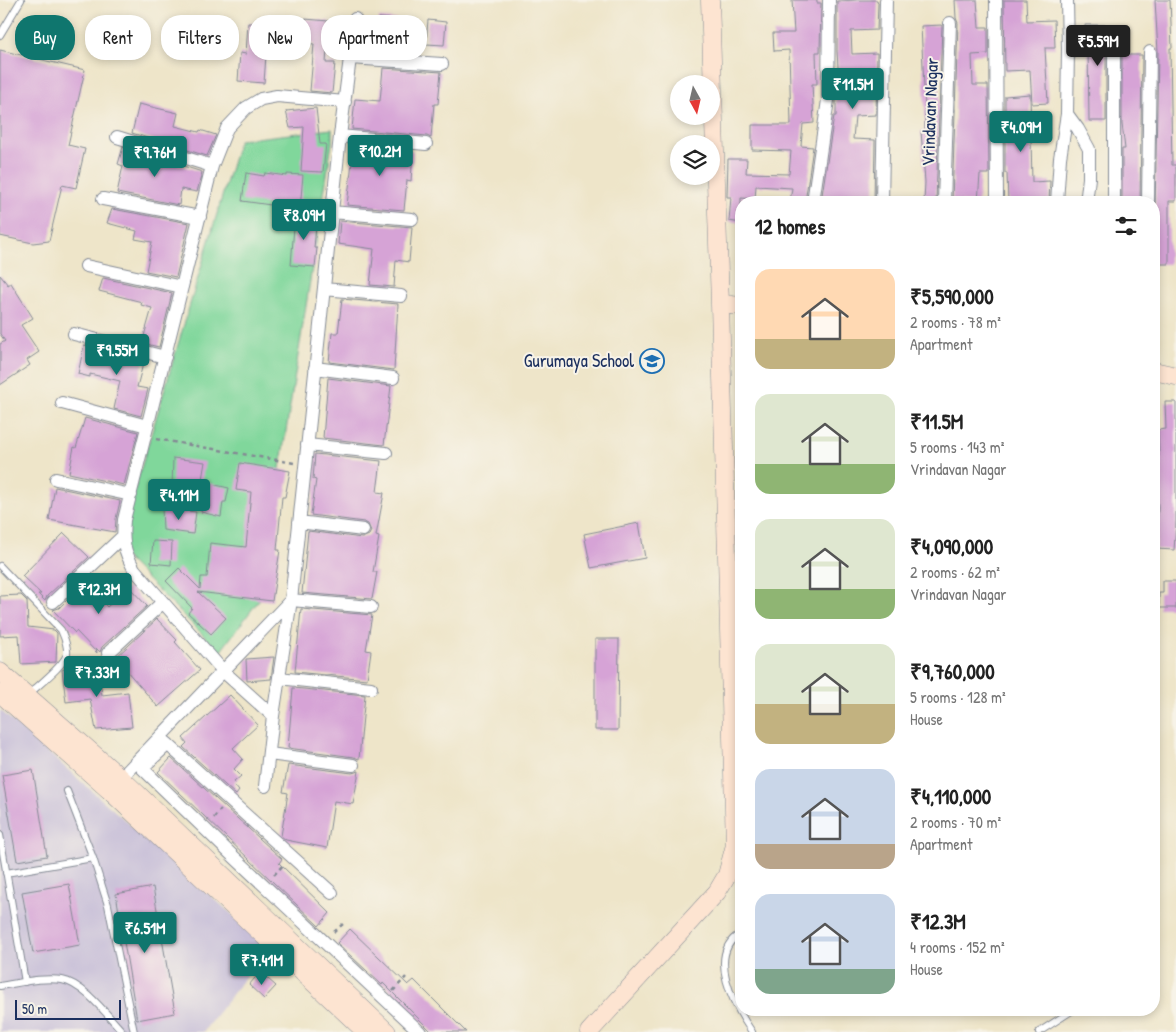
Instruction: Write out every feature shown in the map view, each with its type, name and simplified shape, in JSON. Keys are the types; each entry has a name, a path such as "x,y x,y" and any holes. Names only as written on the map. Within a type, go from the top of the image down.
{"street":[{"path":"589,1032 704,908 734,871 735,827 710,0"},
{"path":"814,196 828,100 829,0"},
{"path":"882,196 886,0"},
{"path":"996,0 997,196"},
{"path":"1058,196 1060,158 1067,114 1067,0"},
{"name":"Vrindavan Nagar","path":"944,196 950,23"},
{"path":"1114,50 1114,196"},
{"path":"1148,196 1150,52"},
{"path":"266,786 273,716 291,600 350,60"},
{"path":"381,60 442,64"},
{"path":"273,716 224,672 134,569 125,554 124,520 212,166 227,128 246,108 261,99 277,96 345,102"},
{"path":"1067,114 1089,149 1090,178 1087,196"},
{"path":"340,136 426,144"},
{"path":"117,138 212,166"},
{"path":"103,199 200,217"},
{"path":"332,212 412,219"},
{"path":"86,266 182,288"},
{"path":"324,289 401,296"},
{"path":"720,304 735,305"},
{"path":"74,334 165,357"},
{"path":"315,368 393,378"},
{"path":"1160,372 1176,376"},
{"path":"62,403 146,432"},
{"path":"307,445 386,453"},
{"path":"56,479 131,495"},
{"path":"298,522 363,530"},
{"path":"53,602 123,536"},
{"path":"291,600 371,607"},
{"path":"291,600 224,672 142,768 264,886 420,1032"},
{"path":"108,653 163,602"},
{"path":"0,672 27,696 366,1032"},
{"path":"280,678 371,688"},
{"path":"0,693 115,784 387,1032"},
{"path":"115,784 161,744"},
{"path":"161,744 229,800 332,893"},
{"path":"269,754 353,765"}],"lane":[{"path":"0,35 22,0"},
{"path":"0,566 61,630 66,643 67,655 61,664 27,696"},
{"path":"67,791 93,858 108,905 134,1032"},
{"path":"0,835 25,982"},
{"path":"6,873 93,858"},
{"path":"735,939 724,952 724,974 735,1003"},
{"path":"0,986 42,980 63,980 76,985 90,997 123,1032"},
{"path":"743,1016 752,1032"},
{"path":"1040,1032 1064,1016"}],"path":[{"path":"146,432 305,465"},
{"path":"204,829 229,800"},
{"path":"264,886 291,856"},
{"path":"385,999 406,977"}],"shaded area":[{"path":"0,710 269,947 203,1032 0,1032"}],"green space":[{"path":"332,129 332,143 259,600 220,652 117,549 239,140"}],"building":[{"path":"792,0 817,0 817,3 821,3 820,52 816,52 817,84 812,84 814,123 803,124 801,146 813,147 806,196 791,196 792,188 756,186 755,196 735,196 735,222 729,221 731,197 727,197 728,159 747,159 746,173 789,174 791,151 752,150 752,125 791,125 789,50 774,51 773,33 794,33"},
{"path":"877,0 878,3 877,30 851,31 852,54 877,53 876,115 855,116 853,139 875,140 874,196 822,196 834,116 836,116 836,84 839,84 837,1"},
{"path":"955,0 977,0 979,27 988,27 988,54 972,55 973,85 988,85 989,174 980,174 978,196 952,196 958,23"},
{"path":"1004,0 1026,0 1027,21 1054,20 1055,48 1045,48 1048,103 1032,104 1030,70 1005,71"},
{"path":"1155,0 1170,0 1172,165 1176,165 1176,201 1169,201 1169,264 1160,264 1160,196 1155,196 1158,52"},
{"path":"311,20 321,20 321,60 326,60 326,63 335,63 332,93 310,91 314,44 311,44"},
{"path":"428,20 446,22 444,45 427,44"},
{"path":"249,23 249,60 266,60 264,83 238,81 240,53 246,54"},
{"path":"942,25 936,196 924,196 921,131 925,131 925,107 921,26"},
{"path":"1085,25 1116,25 1116,43 1110,44 1106,51 1106,121 1089,121 1088,47 1085,47"},
{"path":"0,50 15,54 15,60 42,60 85,70 68,145 85,149 76,188 62,185 49,241 33,243 0,236"},
{"path":"1122,55 1142,55 1140,196 1122,196 1122,149 1125,149 1122,124"},
{"path":"383,68 441,72 438,104 434,104 431,138 427,136 352,129 355,99 380,101"},
{"path":"1030,94 1032,182 1050,181 1049,196 1008,196 1007,173 1005,173 1005,96"},
{"path":"139,104 178,113 175,126 216,135 207,156 132,133"},
{"path":"316,108 320,144 326,144 323,172 301,171 304,127 290,128 286,111"},
{"path":"354,145 413,151 411,181 407,180 404,210 347,205"},
{"path":"123,147 202,172 197,192 181,189 179,205 117,193 123,166 118,164"},
{"path":"246,173 264,176 265,173 287,176 287,174 303,175 300,209 242,201"},
{"path":"112,209 189,223 176,277 146,271 152,242 135,239 137,231 107,223"},
{"path":"295,214 317,216 314,248 317,248 315,267 291,265"},
{"path":"340,221 412,227 409,262 396,260 394,287 370,285 374,249 338,244"},
{"path":"0,275 8,285 11,283 33,318 21,325 39,352 27,360 30,365 0,385 0,344 5,341 0,334"},
{"path":"103,278 172,293 159,347 142,343 152,308 141,305 142,302 99,291"},
{"path":"342,299 398,304 394,370 329,362 332,333 338,333"},
{"path":"84,345 144,360 137,387 148,389 141,416 114,409 120,381 90,374 90,377 78,374"},
{"path":"328,378 391,386 384,445 323,438"},
{"path":"1165,402 1176,402 1176,523 1174,550 1160,549 1160,430 1166,429"},
{"path":"85,418 138,432 124,485 69,473 74,447 76,448"},
{"path":"315,454 381,461 377,492 384,493 376,536 379,537 373,572 377,572 372,599 302,593 308,531 362,538 369,535 371,531 368,524 364,522 311,515 316,480 313,479"},
{"path":"173,458 205,462 200,491 172,487"},
{"path":"240,463 290,471 285,497 282,497 277,550 280,550 272,601 198,592 226,618 211,634 188,613 192,608 166,581 179,568 200,589 201,577 207,577 210,543 246,547 251,492 236,490"},
{"path":"207,483 229,488 226,502 223,502 221,517 201,512"},
{"path":"55,487 120,501 115,532 49,520"},
{"path":"162,508 196,512 193,534 163,530"},
{"path":"639,523 645,558 591,568 584,534"},
{"path":"64,533 89,557 47,596 45,601 38,594 41,594 22,576"},
{"path":"153,541 172,542 171,565 151,563"},
{"path":"1163,581 1176,581 1176,608 1160,608 1160,593 1163,593"},
{"path":"84,583 107,607 129,587 147,606 102,647 100,652 96,648 97,653 53,610 59,608"},
{"path":"21,595 27,601 28,627 54,630 57,633 56,662 21,664 19,635 0,636 0,596"},
{"path":"301,609 372,615 366,650 371,651 367,679 295,672"},
{"path":"157,619 177,640 175,642 200,670 158,707 126,670 127,681 108,661 114,659"},
{"path":"595,639 619,639 618,730 595,730"},
{"path":"274,657 271,679 247,681 246,659"},
{"path":"98,667 102,695 128,692 132,727 96,730 90,699 66,702 62,670"},
{"path":"293,688 365,695 359,759 288,748"},
{"path":"230,695 258,725 233,748 243,759 234,769 241,776 234,782 239,791 236,795 183,747 187,743 183,738"},
{"path":"171,758 282,859 279,863 330,913 319,926 158,772"},
{"path":"288,765 352,773 359,771 353,804 334,801 327,848 286,840 281,836 288,793 283,792"},
{"path":"33,770 47,856 17,861 2,775"},
{"path":"69,884 80,945 33,953 22,892"},
{"path":"153,887 175,1013 137,1020 116,894"},
{"path":"350,929 408,985 414,980 466,1032 432,1032 383,983 382,985 337,943"},
{"path":"260,972 276,986 264,999 249,985"}],"place":[{"name":"Gurumaya School","path":"652,361"}]}
